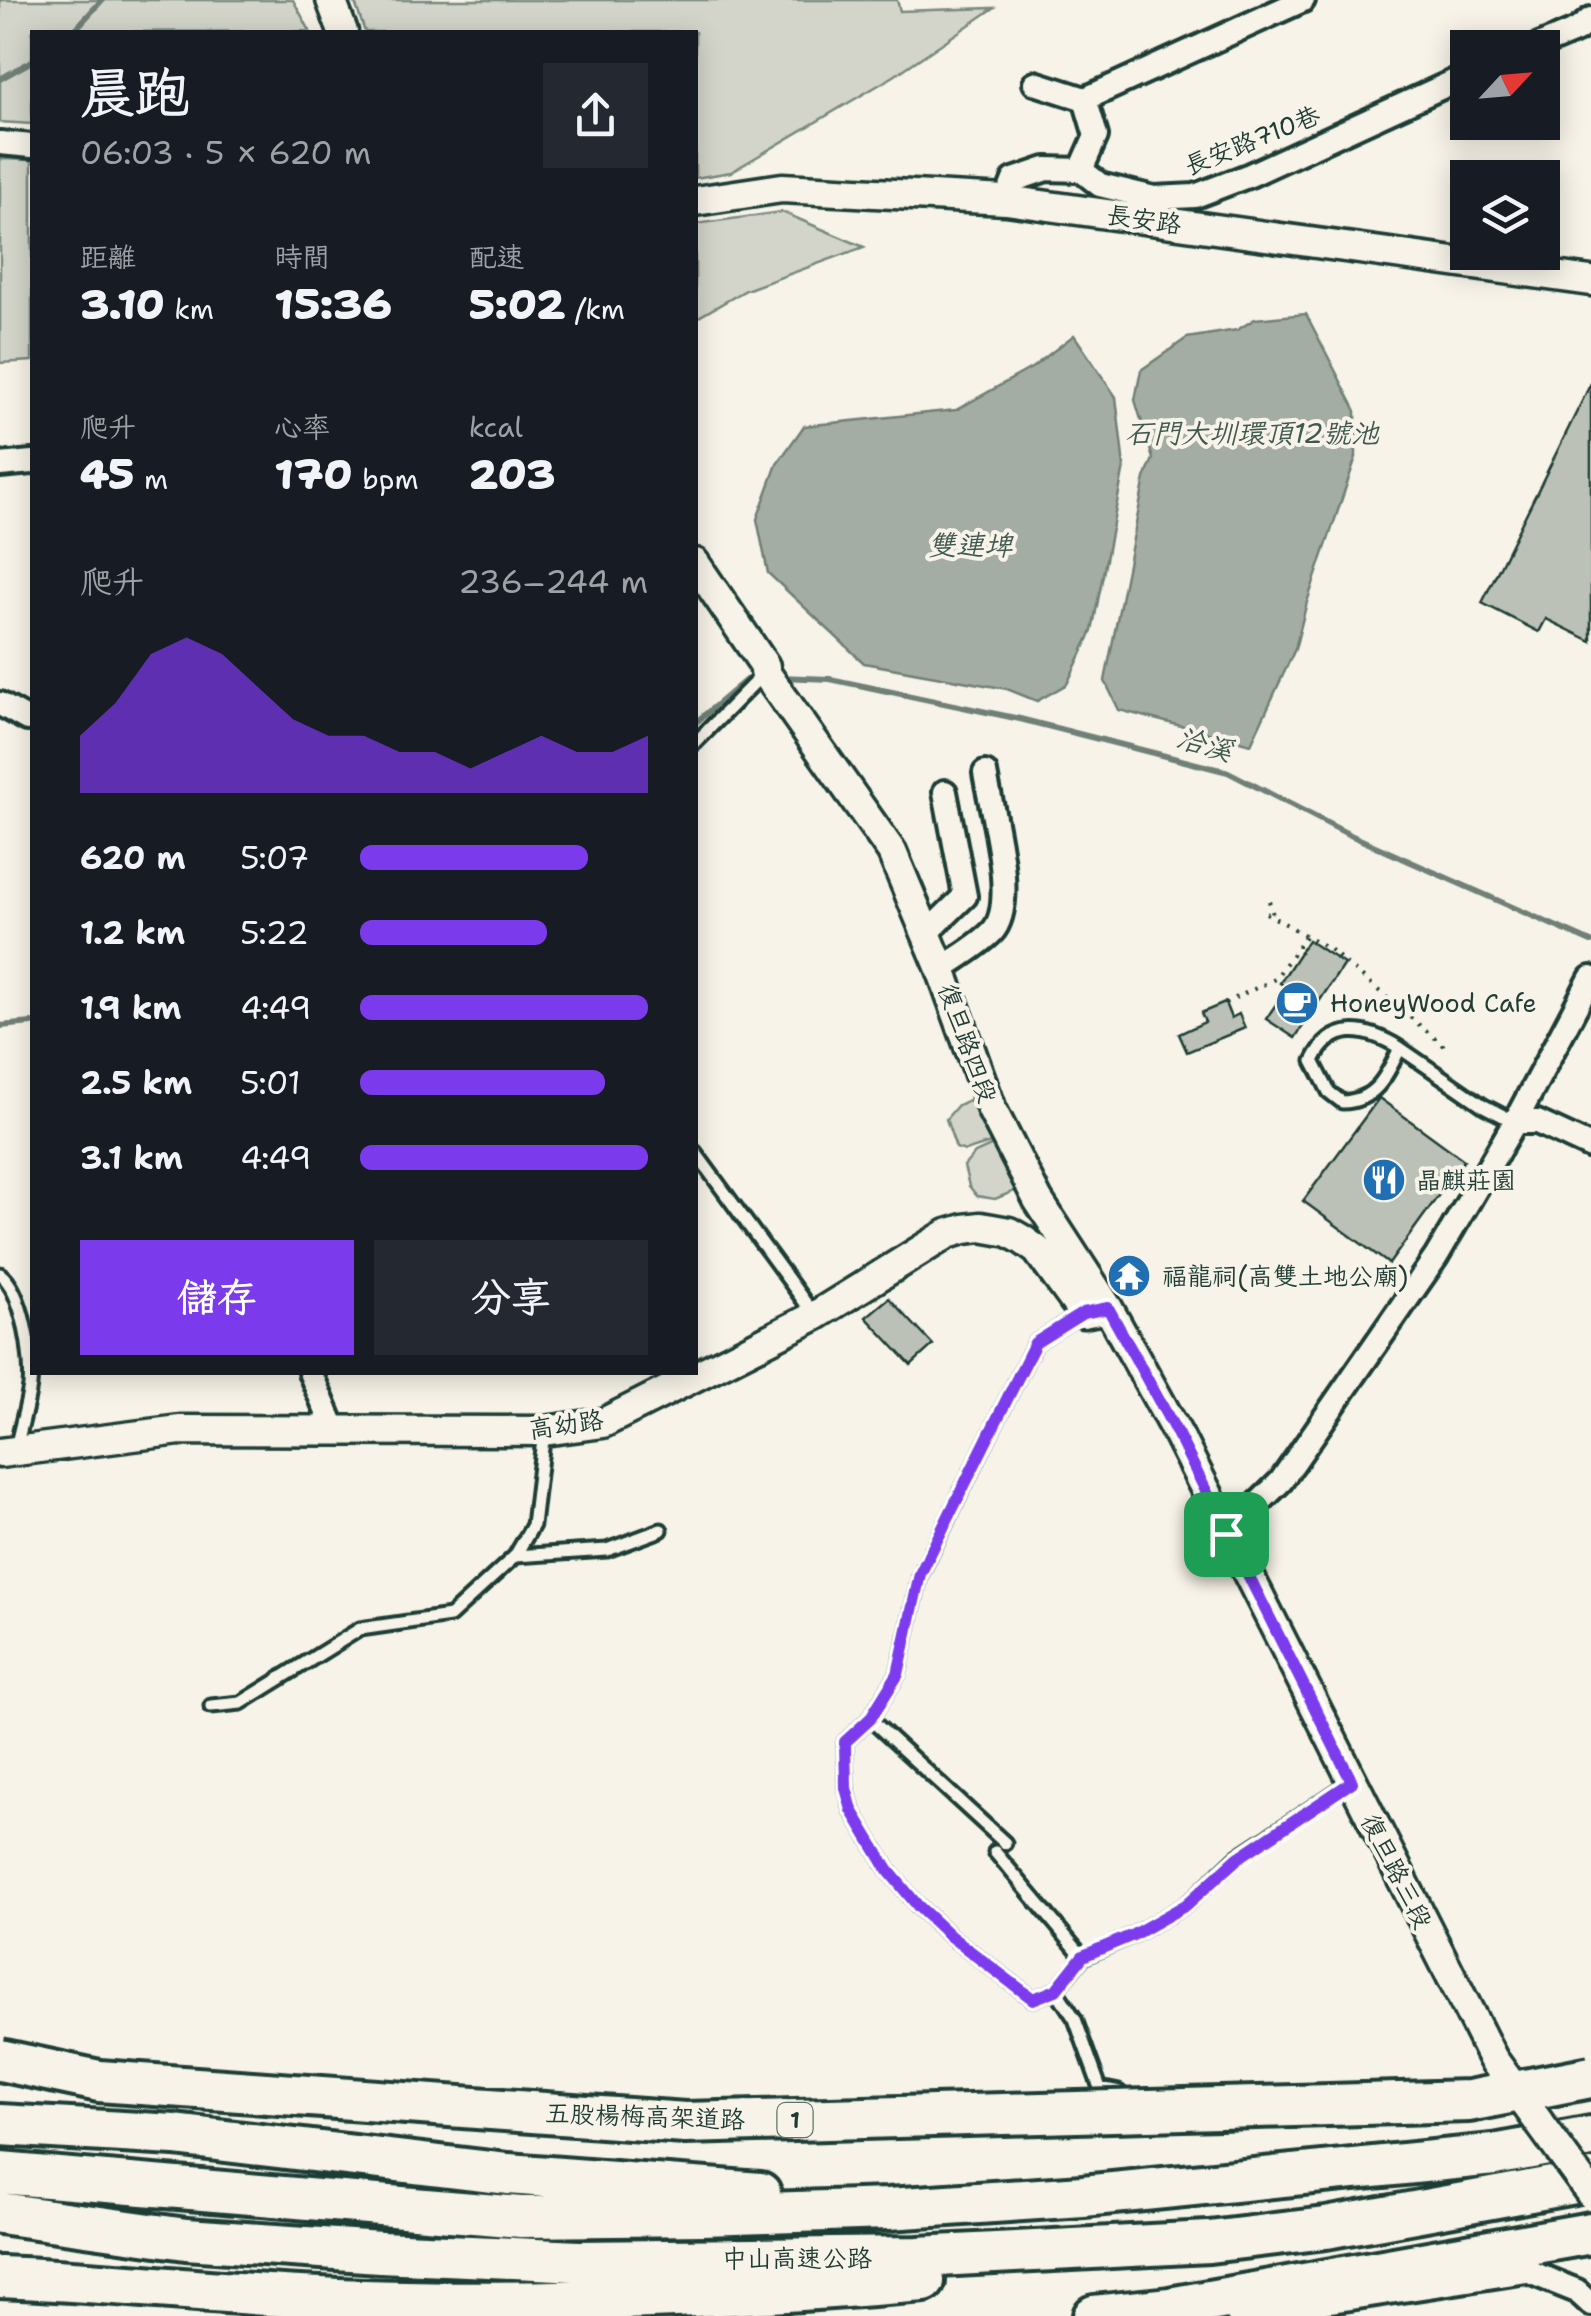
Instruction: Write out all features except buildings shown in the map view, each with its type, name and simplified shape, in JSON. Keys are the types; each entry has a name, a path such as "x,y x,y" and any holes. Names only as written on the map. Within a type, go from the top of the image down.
{"highway":[{"name":"五股楊梅高架道路","path":"0,2060 99,2081 684,2123 1469,2101 1591,2077"},
{"path":"0,2101 114,2131"},
{"path":"0,2124 114,2131 508,2174 721,2188 888,2209"},
{"name":"中山高速公路","path":"0,2173 521,2217 888,2209 1083,2196 1494,2154 1591,2137"},
{"name":"中山高速公路","path":"0,2213 186,2239 579,2261 918,2257 1209,2242 1326,2228 1591,2180"},
{"path":"1094,2316 1170,2308 1591,2233"},
{"path":"0,2277 362,2300 600,2300 764,2294 1096,2270 1209,2242"},
{"path":"0,2257 110,2281"}],"street":[{"path":"331,0 342,30"},
{"path":"1035,83 1085,99 1303,0"},
{"path":"1560,37 1591,19"},
{"name":"長安路710巷","path":"1081,170 1100,186 1154,198 1195,196 1250,176 1450,83"},
{"path":"1006,200 1014,180 1046,168 1081,170 1096,136 1085,99"},
{"path":"0,143 30,146"},
{"name":"長安路","path":"698,201 782,188 1006,200 1591,281"},
{"path":"0,465 30,462"},
{"name":"復旦路四段","path":"698,568 892,852 942,970 992,1110 1095,1310 1178,1435 1226,1534"},
{"path":"0,704 27,720"},
{"path":"942,970 994,931 1004,910 1004,886 985,772"},
{"path":"926,934 965,896 945,792"},
{"path":"1226,1534 1281,1481 1378,1346 1436,1257 1515,1122 1591,978"},
{"path":"1515,1122 1537,1122 1591,1147"},
{"name":"高幼路","path":"8,1451 180,1430 544,1431 604,1423 815,1316 947,1234 981,1226 1008,1232 1037,1250 1095,1310"},
{"path":"311,1375 335,1430"},
{"name":"復旦路三段","path":"1226,1534 1493,2059 1591,2194"},
{"path":"1234,2316 1527,2271 1578,2292 1591,2304"}],"lane":[{"path":"698,740 765,669"},
{"path":"1400,1048 1384,1082 1360,1102 1342,1102 1328,1092 1313,1061 1320,1046 1336,1032 1358,1029 1400,1048 1484,1106 1515,1122"},
{"path":"698,1156 815,1316"},
{"path":"0,1274 14,1289 25,1324 30,1384 8,1451"},
{"path":"1095,1310 1035,1343 920,1574 898,1674 870,1719 845,1742 846,1788 852,1810 888,1870 918,1906 950,1936 1033,1999 1056,1990 1083,1956 1133,1935 1186,1905 1238,1858 1352,1782"},
{"path":"211,1706 242,1703 360,1629 450,1616 515,1556 533,1524 544,1431"},
{"path":"515,1556 607,1550 660,1530"},
{"path":"870,1719 1000,1847 1083,1956"},
{"path":"1056,1990 1076,2020 1100,2088 1132,2092"}],"path":[{"path":"1269,901 1274,917"},
{"path":"1266,913 1328,948 1449,1050"},
{"path":"1225,1003 1274,979 1306,935"}],"shaded area":[{"path":"0,0 293,0 309,30 30,30 30,124 0,122"},
{"path":"354,0 897,0 900,11 994,8 894,76 731,172 698,178 698,30 364,30"},
{"path":"0,159 30,160 30,361 0,363"},
{"path":"782,212 864,247 746,290 698,317 698,224"},
{"path":"975,1097 994,1142 965,1151 956,1148 946,1119 958,1105"},
{"path":"995,1144 1017,1190 995,1199 977,1196 969,1186 964,1166 975,1153"}],"water":[{"name":"石門大圳環頂12號池","path":"1306,314 1356,411 1356,457 1295,649 1251,744 1119,710 1105,681 1145,478 1153,459 1135,400 1141,370 1187,338 1237,330 1255,319"},
{"name":"雙連埤","path":"1074,335 1116,397 1124,467 1092,631 1067,684 1037,701 1007,689 864,663 768,573 757,519 777,464 804,426 956,410 1033,367"}],"waterway":[{"path":"75,30 102,0"},
{"path":"0,79 30,62"},
{"name":"洽溪","path":"780,677 830,679 1020,719 1228,772 1348,834 1591,942"},
{"name":"洽溪","path":"698,720 746,680"},
{"name":"洽溪","path":"0,1026 30,1023"}],"place":[{"name":"HoneyWood Cafe","path":"1297,1003"},
{"name":"晶麒莊園","path":"1384,1180"},
{"name":"福龍祠(高雙土地公廟)","path":"1129,1276"}],"route":[{"path":"1108,1308 1178,1435 1226,1534 1352,1782 1238,1858 1186,1905 1133,1935 1083,1956 1056,1990 1033,1999 950,1936 888,1870 852,1810 846,1788 845,1742 870,1719 898,1674 920,1574 1035,1343 1083,1313 1108,1308"}]}
